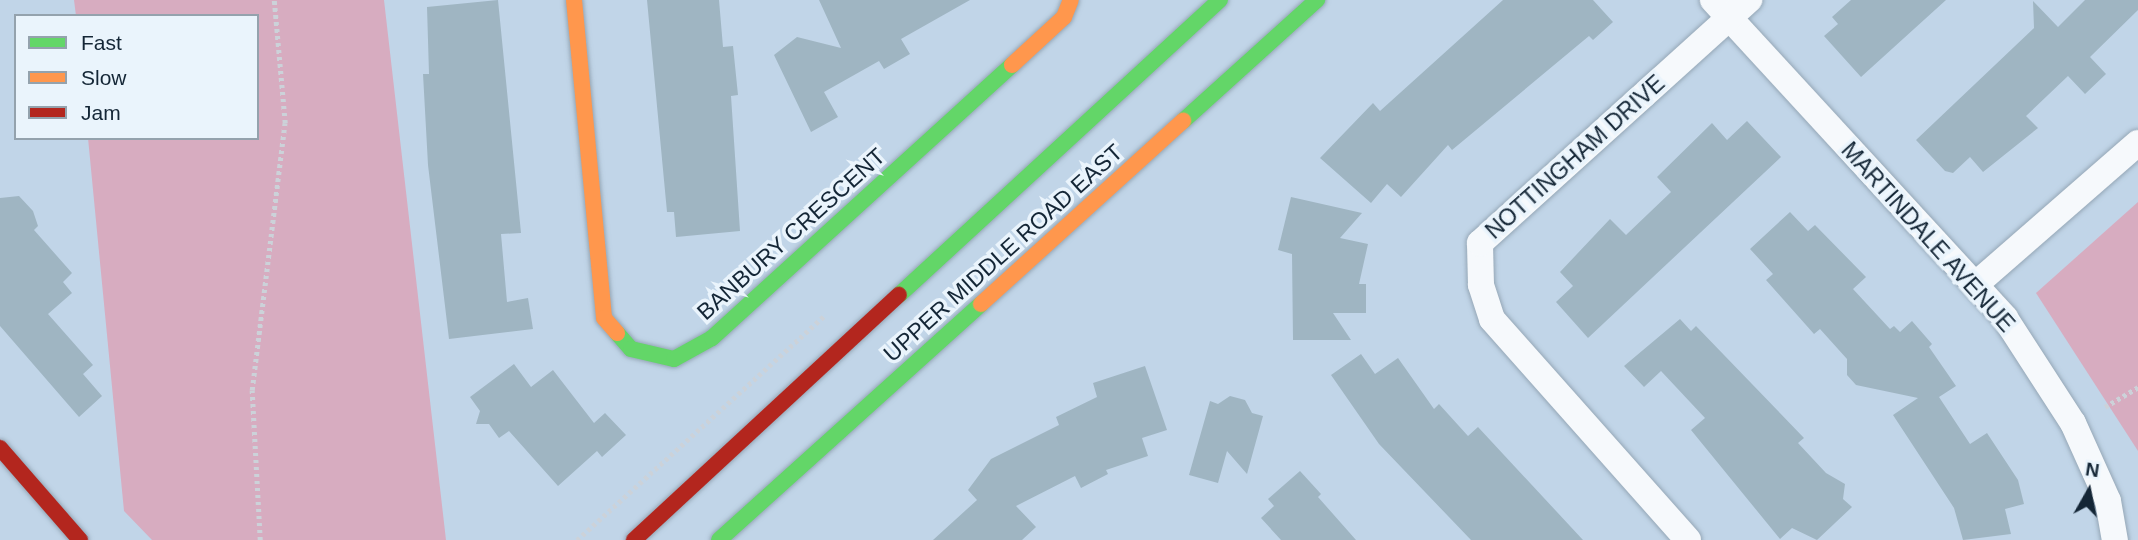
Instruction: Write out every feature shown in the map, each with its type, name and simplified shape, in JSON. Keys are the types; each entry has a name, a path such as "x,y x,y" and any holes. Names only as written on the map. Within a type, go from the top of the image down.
{"main road":[{"name":"BANBURY CRESCENT","path":"574,0 604,318 631,349 674,359 712,338 1064,17 1071,0"},
{"name":"UPPER MIDDLE ROAD EAST","path":"634,540 1220,0"},
{"name":"UPPER MIDDLE ROAD EAST","path":"719,540 1317,0"},
{"path":"0,448 80,540"}],"street":[{"name":"NOTTINGHAM DRIVE","path":"1688,540 1492,318 1481,285 1480,243 1720,9 1749,0"},
{"name":"MARTINDALE AVENUE","path":"1720,9 2005,318 2073,423 2108,501 2115,540"},
{"path":"1975,285 2138,143"}],"path":[{"path":"260,540 252,390 285,123 274,0"},
{"path":"2105,407 2138,387"}],"shaded area":[{"path":"74,0 384,0 446,540 152,540 124,511 88,140 259,140 259,14 76,14"},
{"path":"2138,202 2138,451 2036,293"}],"building":[{"path":"498,0 521,233 501,234 507,302 528,298 533,329 449,339 428,165 423,74 429,74 427,7"},
{"path":"647,0 719,0 723,47 733,46 738,95 731,96 740,231 676,237 674,212 667,212"},
{"path":"819,0 970,0 901,39 910,54 884,69 879,61 824,92 838,117 811,132 774,55 797,37 841,48"},
{"path":"1503,0 1593,0 1613,22 1593,40 1589,36 1452,150 1448,145 1401,197 1387,184 1371,203 1320,158 1373,103 1380,111"},
{"path":"1851,0 1946,0 1861,77 1824,36 1838,24 1832,17"},
{"path":"2085,0 2138,0 2138,10 2090,57 2106,74 2085,94 2068,76 2026,116 2038,128 1983,172 1970,157 1953,173 1945,171 1916,140 2034,28 2033,1 2058,27"},
{"path":"1747,121 1781,157 1588,338 1556,302 1573,286 1560,272 1610,219 1626,235 1671,192 1657,177 1712,123 1727,140"},
{"path":"19,196 33,211 38,226 34,230 72,273 63,282 72,293 48,314 93,365 83,374 102,396 79,417 0,326 0,198"},
{"path":"1291,197 1362,213 1340,238 1368,244 1359,284 1366,284 1366,313 1333,313 1351,340 1293,340 1292,254 1278,250"},
{"path":"1790,212 1808,231 1815,225 1866,277 1853,289 1890,329 1894,326 1900,332 1912,321 1932,344 1929,347 1956,386 1939,397 1970,444 1987,433 2018,480 2024,504 2005,509 2011,534 1963,540 1954,508 1893,415 1918,398 1856,385 1847,375 1847,359 1820,329 1814,334 1766,280 1773,274 1750,249"},
{"path":"1680,319 1691,331 1696,326 1804,438 1798,443 1826,473 1845,484 1843,499 1852,507 1817,540 1792,528 1780,539 1691,430 1705,418 1661,371 1644,387 1624,366"},
{"path":"1361,354 1375,374 1398,358 1434,409 1439,404 1468,436 1478,427 1583,540 1471,540 1379,444 1331,375"},
{"path":"514,364 531,387 553,370 594,423 605,413 626,435 602,457 597,451 558,486 509,431 499,438 489,424 476,424 480,411 470,397"},
{"path":"1145,366 1167,430 1142,438 1148,456 1106,470 1108,474 1081,488 1075,476 1016,506 1036,527 1022,540 933,540 977,500 968,490 991,459 1059,425 1056,417 1097,397 1093,383"},
{"path":"1230,396 1245,400 1252,413 1263,416 1247,474 1227,451 1218,483 1189,475 1210,401 1218,404"},
{"path":"1300,471 1321,494 1318,497 1356,540 1281,540 1261,518 1274,506 1268,499"}],"traffic: fast":[{"path":"899,295 1220,0"},
{"path":"1183,121 1317,0"},
{"path":"617,333 631,349 674,359 712,338 1012,65"},
{"path":"719,540 981,304"}],"traffic: slow":[{"path":"574,0 604,318 617,333"},
{"path":"1012,65 1064,17 1071,0"},
{"path":"981,304 1183,121"}],"traffic: jam":[{"path":"634,540 899,295"},
{"path":"0,448 80,540"}]}
